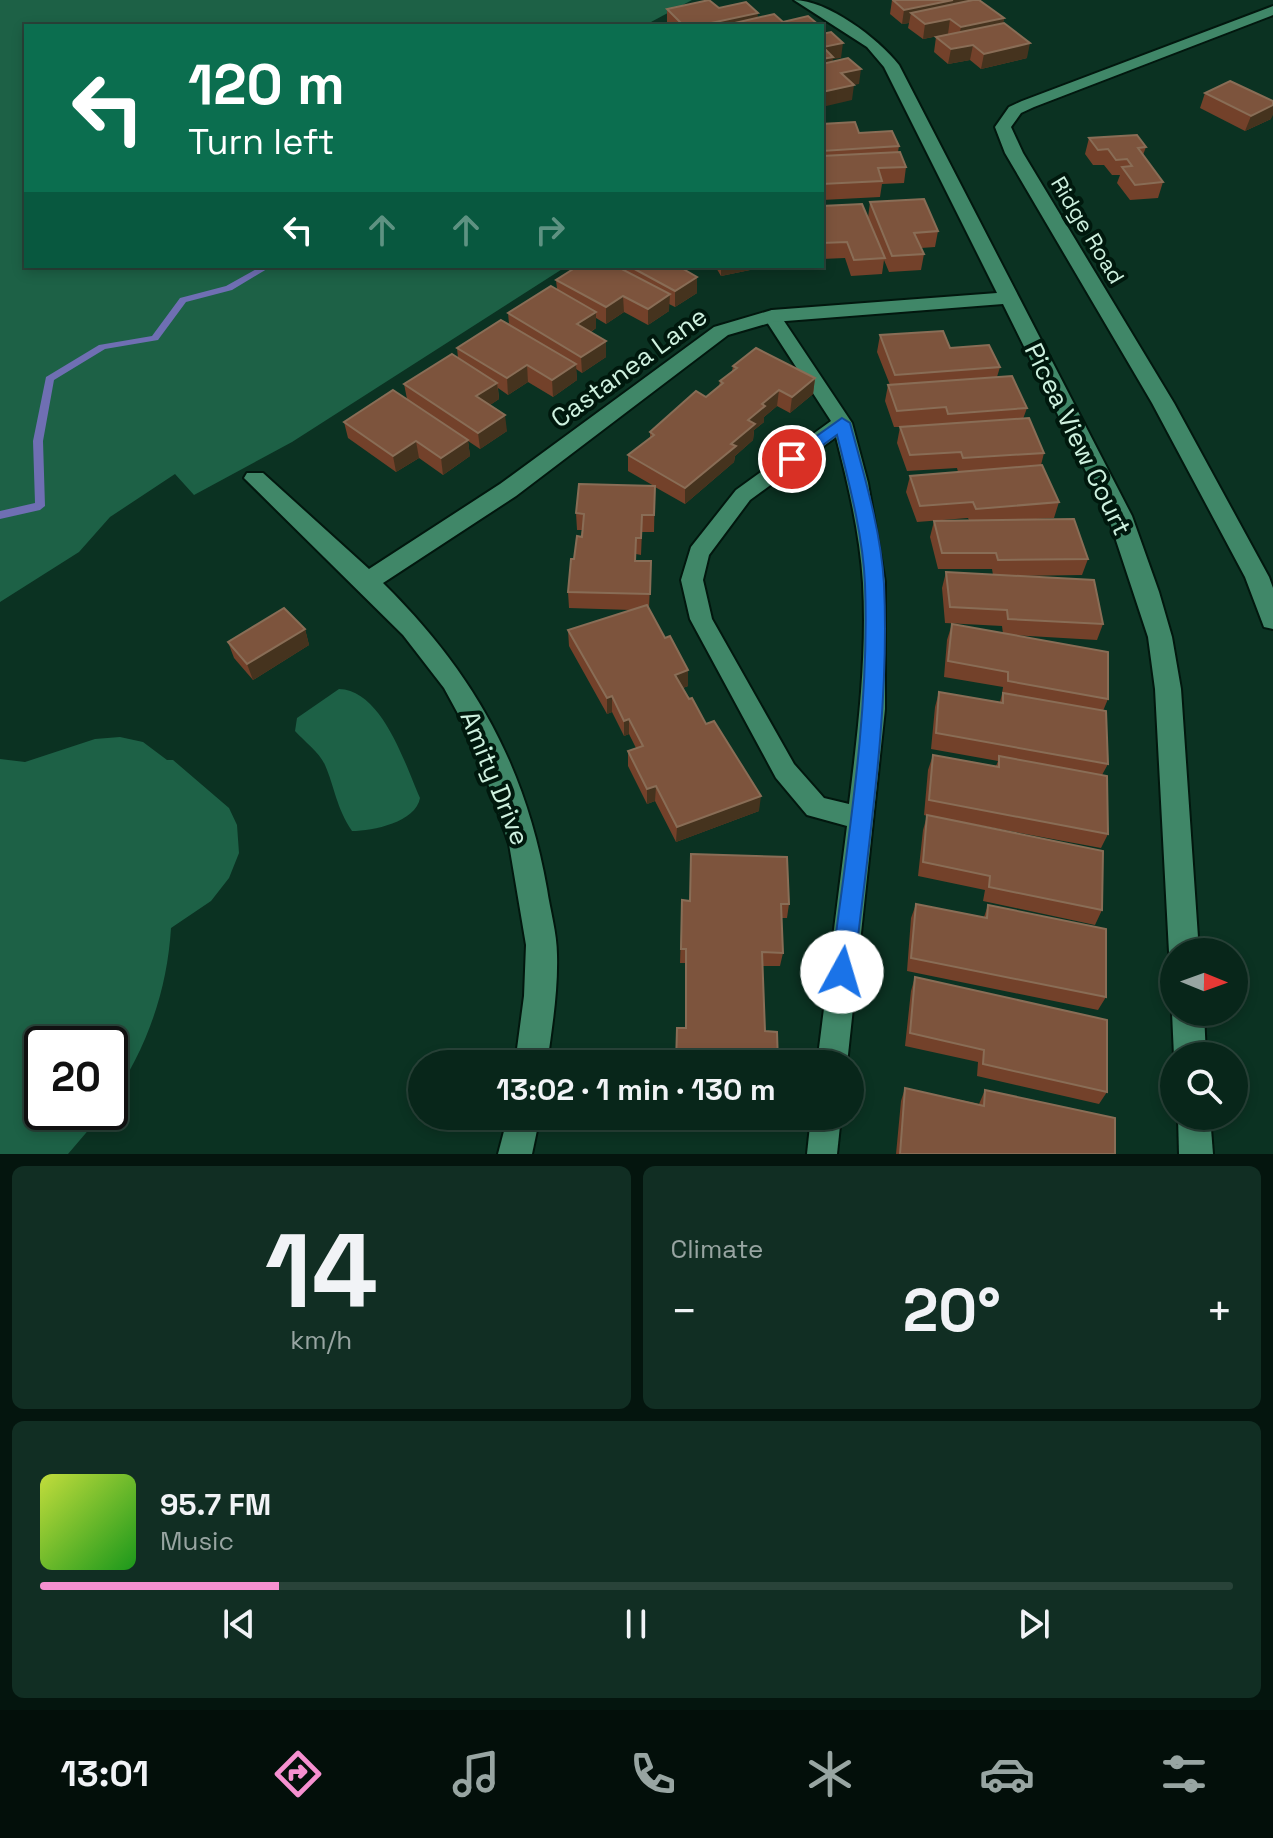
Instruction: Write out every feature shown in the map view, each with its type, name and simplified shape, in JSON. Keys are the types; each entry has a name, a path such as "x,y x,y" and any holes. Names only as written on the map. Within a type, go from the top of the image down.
{"street":[{"name":"Picea View Court","path":"801,0 864,38 891,65 1120,516 1160,637 1168,689 1183,938"},
{"name":"Ridge Road","path":"1273,10 1028,104 1015,110 1003,127 1014,153 1171,417 1257,577 1273,620"},
{"name":"Castanea Lane","path":"367,582 508,490 721,331 772,316 1009,298"},
{"name":"Amity Drive","path":"255,478 367,582 432,652 459,689 487,742 511,802 530,868 542,954 532,1050"},
{"path":"515,1154 521,1130"},
{"path":"1195,1130 1196,1154"}],"lane":[{"path":"772,316 842,423 858,483 874,582 873,709 834,1050"},
{"path":"842,423 743,495 699,553 692,580 701,619 785,771 816,807 859,818"},
{"path":"822,1154 825,1130"}],"green space":[{"path":"0,0 692,0 651,22 654,24 24,24 24,268 564,268 292,442 194,495 175,474 110,517 79,552 0,602"},
{"path":"339,689 354,693 380,715 420,798 411,813 392,824 352,831 342,814 323,761 295,731 297,718"},
{"path":"120,737 143,742 167,760 173,760 229,808 237,825 239,853 229,878 211,901 171,928 159,998 144,1041 128,1073 128,1026 24,1026 24,1130 88,1130 68,1154 0,1154 0,759 25,762 95,739"}],"building":[{"path":"709,0 719,8 746,2 758,13 706,24 682,24 667,9"},
{"path":"893,0 953,0 904,10"},
{"path":"979,0 1004,18 961,27 950,19 925,24 911,13"},
{"path":"774,14 783,22 808,16 818,24 730,24"},
{"path":"1004,23 1030,43 984,54 973,45 951,49 936,37"},
{"path":"831,32 843,43 824,47 824,34"},
{"path":"824,48 833,57 824,59"},
{"path":"848,58 861,69 841,73 854,85 824,92 824,64"},
{"path":"1230,81 1273,101 1273,105 1251,116 1205,93"},
{"path":"855,122 859,133 892,131 899,146 824,151 824,124"},
{"path":"1137,135 1146,147 1138,148 1163,182 1135,185 1122,167 1132,166 1127,159 1116,160 1108,149 1098,150 1089,138"},
{"path":"900,152 906,167 878,168 882,181 824,184 824,156"},
{"path":"924,199 938,231 914,233 924,254 892,256 870,202"},
{"path":"862,204 885,258 854,260 847,242 824,243 824,206"},
{"path":"575,268 620,268 670,294 648,309 623,296 606,307 556,280"},
{"path":"633,268 681,268 697,277 675,291"},
{"path":"551,286 596,312 577,324 606,341 581,357 508,313"},
{"path":"501,320 576,364 552,380 527,365 507,378 457,348"},
{"path":"943,331 950,348 989,345 1000,367 895,375 880,335"},
{"path":"756,348 815,378 792,397 779,390 762,404 765,406 748,420 755,424 731,444 736,446 685,488 628,455 654,435 650,432 696,391 706,397 723,383 720,381 737,368 733,366"},
{"path":"452,354 497,383 476,396 505,415 478,433 404,384"},
{"path":"1012,376 1027,408 948,414 946,407 897,411 888,385"},
{"path":"393,390 468,440 441,458 416,441 393,456 344,422"},
{"path":"1029,418 1044,453 963,458 961,452 910,455 900,427"},
{"path":"1042,465 1059,502 976,509 973,502 920,506 910,476"},
{"path":"579,484 655,486 654,515 642,515 641,538 636,538 635,561 651,561 650,594 568,592 571,559 574,559 577,536 582,537 584,514 576,513"},
{"path":"1074,519 1088,559 998,560 996,553 942,553 934,521"},
{"path":"946,572 1094,580 1103,624 1008,619 1007,610 950,607"},
{"path":"647,605 665,638 670,636 688,670 675,675 689,699 692,698 706,724 714,721 761,796 677,827 656,786 647,789 628,751 643,746 629,719 624,721 612,696 607,698 568,630"},
{"path":"284,608 305,629 247,664 228,642"},
{"path":"952,624 1108,652 1108,699 1008,681 1008,672 948,661"},
{"path":"939,692 1003,703 1003,693 1106,711 1108,764 936,733"},
{"path":"933,755 999,767 999,756 1107,776 1108,834 929,800"},
{"path":"927,815 1103,851 1102,910 989,887 990,876 923,862"},
{"path":"691,854 787,857 789,904 781,904 783,953 762,952 765,1031 777,1032 778,1050 676,1050 677,1028 686,1028 686,949 681,949 682,900 690,901"},
{"path":"916,904 987,918 988,905 1106,929 1106,997 911,958"},
{"path":"915,977 1107,1020 1107,1092 983,1064 984,1050 910,1033"},
{"path":"905,1088 984,1106 985,1090 1115,1118 1115,1154 900,1154"}],"waterway":[{"path":"0,515 40,506 38,441 49,379 102,347 155,338 183,300 229,288 264,268"}],"route":[{"path":"792,459 842,423 858,483 874,582 873,709 842,972"}]}
